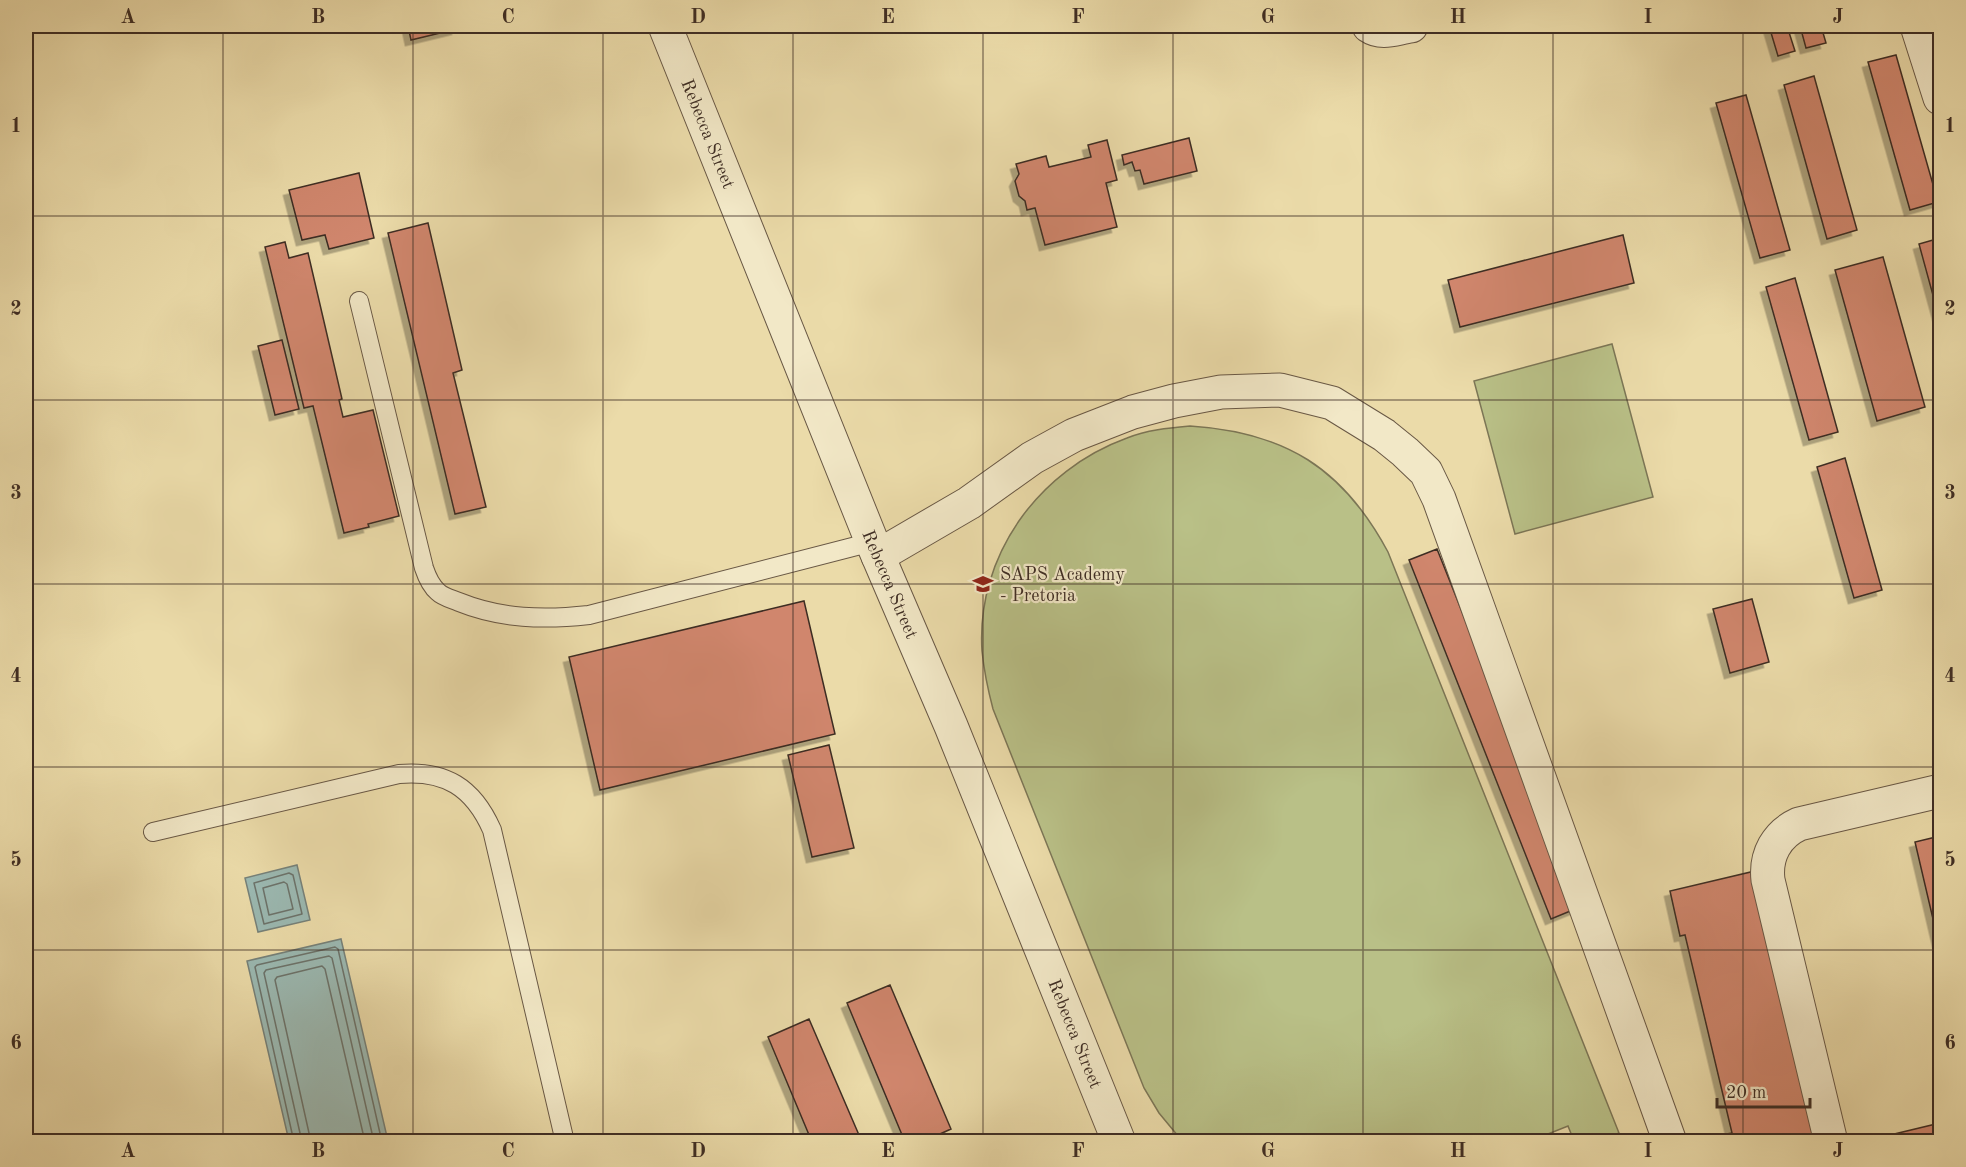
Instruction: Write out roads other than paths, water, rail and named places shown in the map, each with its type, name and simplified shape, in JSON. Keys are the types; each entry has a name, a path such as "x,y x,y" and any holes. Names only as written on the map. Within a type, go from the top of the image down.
{"street":[{"name":"Rebecca Street","path":"665,26 875,549 951,726 1119,1142"},
{"path":"1369,26 1377,31 1384,31 1411,26"},
{"path":"1917,26 1941,98"},
{"path":"875,549 969,503 1032,458 1074,435 1133,412 1174,401 1221,392 1280,390 1332,403 1384,435 1426,472 1439,499 1670,1142"},
{"path":"1831,1142 1766,868 1774,845 1782,835 1799,824 1941,791"}],"lane":[{"path":"359,301 426,576 439,594 503,615 531,619 560,618 589,615 875,549"},
{"path":"153,831 399,774 417,772 434,775 452,781 465,790 477,801 492,830 566,1142"}],"water":[{"path":"297,865 310,920 258,932 245,878"},
{"path":"341,939 388,1141 289,1141 247,961"}],"place":[{"name":"SAPS Academy - Pretoria","path":"983,584"}]}
